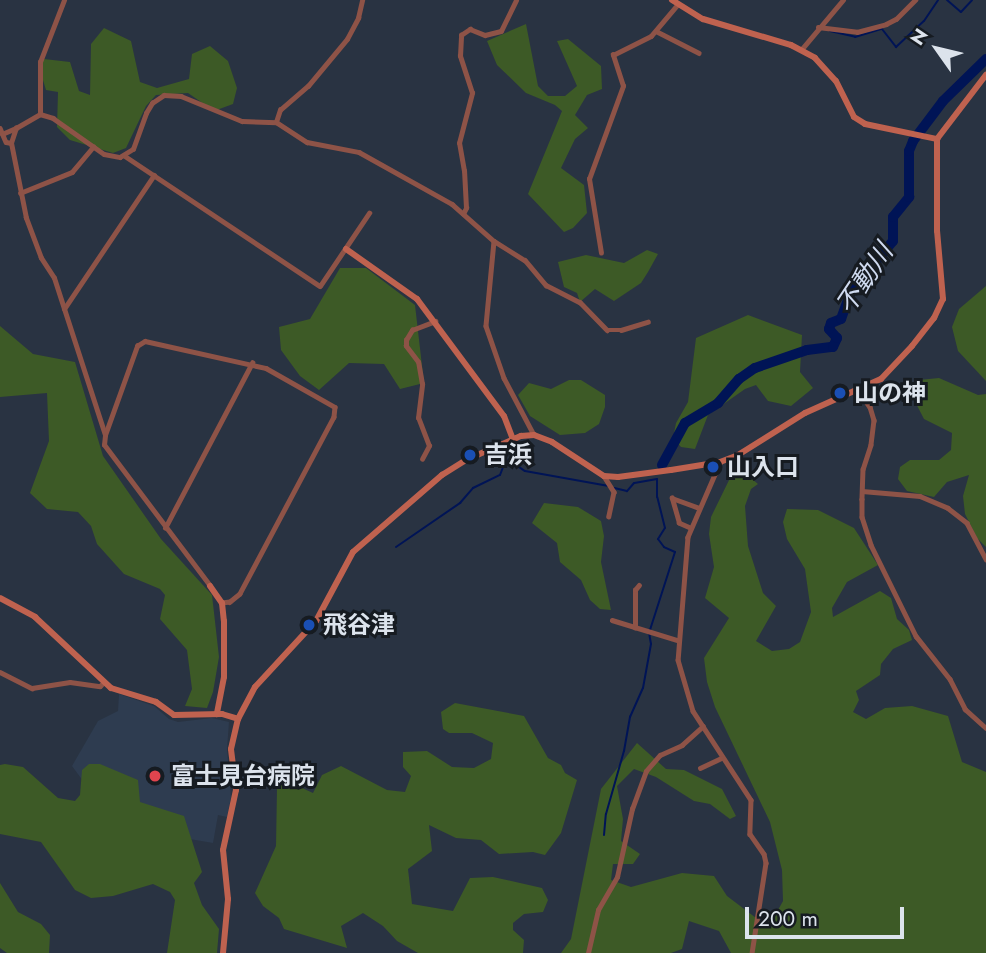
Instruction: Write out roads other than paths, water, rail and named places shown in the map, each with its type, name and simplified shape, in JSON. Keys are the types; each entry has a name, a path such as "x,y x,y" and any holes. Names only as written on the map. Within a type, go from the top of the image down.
{"street":[{"path":"40,114 40,62 64,0"},
{"path":"276,122 280,110 316,77 347,39 358,18 362,0"},
{"path":"463,214 466,208 464,171 459,143 472,93 460,57 461,35 470,29 485,35 501,31 516,0"},
{"path":"802,50 818,27 843,0"},
{"path":"818,27 857,32 886,24 896,19 915,0"},
{"path":"601,253 589,179 623,86 613,55 656,31 675,2 723,27 802,50 827,69 854,117 873,127 937,139"},
{"path":"656,31 699,53"},
{"path":"604,476 618,477 720,462 738,455 805,413 858,390 892,370 934,318 943,299 937,230 937,139 949,118 986,75"},
{"path":"125,155 138,142 152,103 164,95 181,96 242,121 276,122 307,142 359,152 438,195 494,241 525,260 546,285 580,302 607,330 621,330 648,322"},
{"path":"11,143 6,142 1,131 16,128 40,114"},
{"path":"40,114 61,122 68,131 93,147 112,156 125,155 320,286 369,213"},
{"path":"16,128 11,143 17,164 20,193 41,258 54,278 104,435 104,446 222,603 224,677 217,714"},
{"path":"20,193 72,172 93,147"},
{"path":"64,310 154,175"},
{"path":"494,241 486,326 504,378 534,435"},
{"path":"346,249 417,299 504,416 513,439"},
{"path":"422,459 429,446 418,418 422,384 418,362 406,346 406,340 412,330 435,321"},
{"path":"104,435 140,342 252,363 330,402 336,410 240,594 230,602 222,603"},
{"path":"165,528 252,363"},
{"path":"858,390 870,407 874,420 874,433 863,469 865,526 895,597 921,643 950,679 965,709 986,728"},
{"path":"223,953 228,899 223,850 236,790 231,749 238,719 256,687 316,621 353,552 442,475 468,459 513,439 534,435 552,442 604,476 614,492 609,516"},
{"path":"720,462 690,528 677,640 678,660 687,692 703,726 716,743 721,758 751,800 750,834 766,863 752,953"},
{"path":"862,491 920,496 948,508 967,523 986,559"},
{"path":"690,528 679,523 672,498 699,508"},
{"path":"635,628 635,590 639,585"},
{"path":"0,598 35,617 103,683 156,702 174,715 217,714 238,719"},
{"path":"612,620 651,630 663,638 677,640"},
{"path":"86,682 91,671"},
{"path":"0,672 32,688 86,682 100,686 103,683"},
{"path":"588,953 598,910 617,877 632,809 646,771 660,755 682,746 703,726"},
{"path":"700,768 721,758"}],"waterway":[{"path":"830,31 855,37 882,29 896,47 924,21 938,0"},
{"path":"947,0 961,12 972,0"},
{"name":"不動川","path":"662,465 685,423 718,403 739,379 755,368 807,350 833,347 837,338 829,329 831,323 841,319 851,291 893,241 893,217 909,197 909,151 913,141 943,101 986,59"},
{"path":"396,547 460,503 473,488 500,475 505,462 509,460 525,471 609,486"},
{"path":"604,835 606,814 624,751 630,717 643,688 651,644 649,633 675,552 664,547 658,539 665,528 657,497 657,479 634,483 627,491 614,488"}],"place":[{"name":"山の神","path":"840,393"},
{"name":"吉浜","path":"470,455"},
{"name":"山入口","path":"713,467"},
{"name":"飛谷津","path":"309,625"},
{"name":"富士見台病院","path":"155,776"}]}
